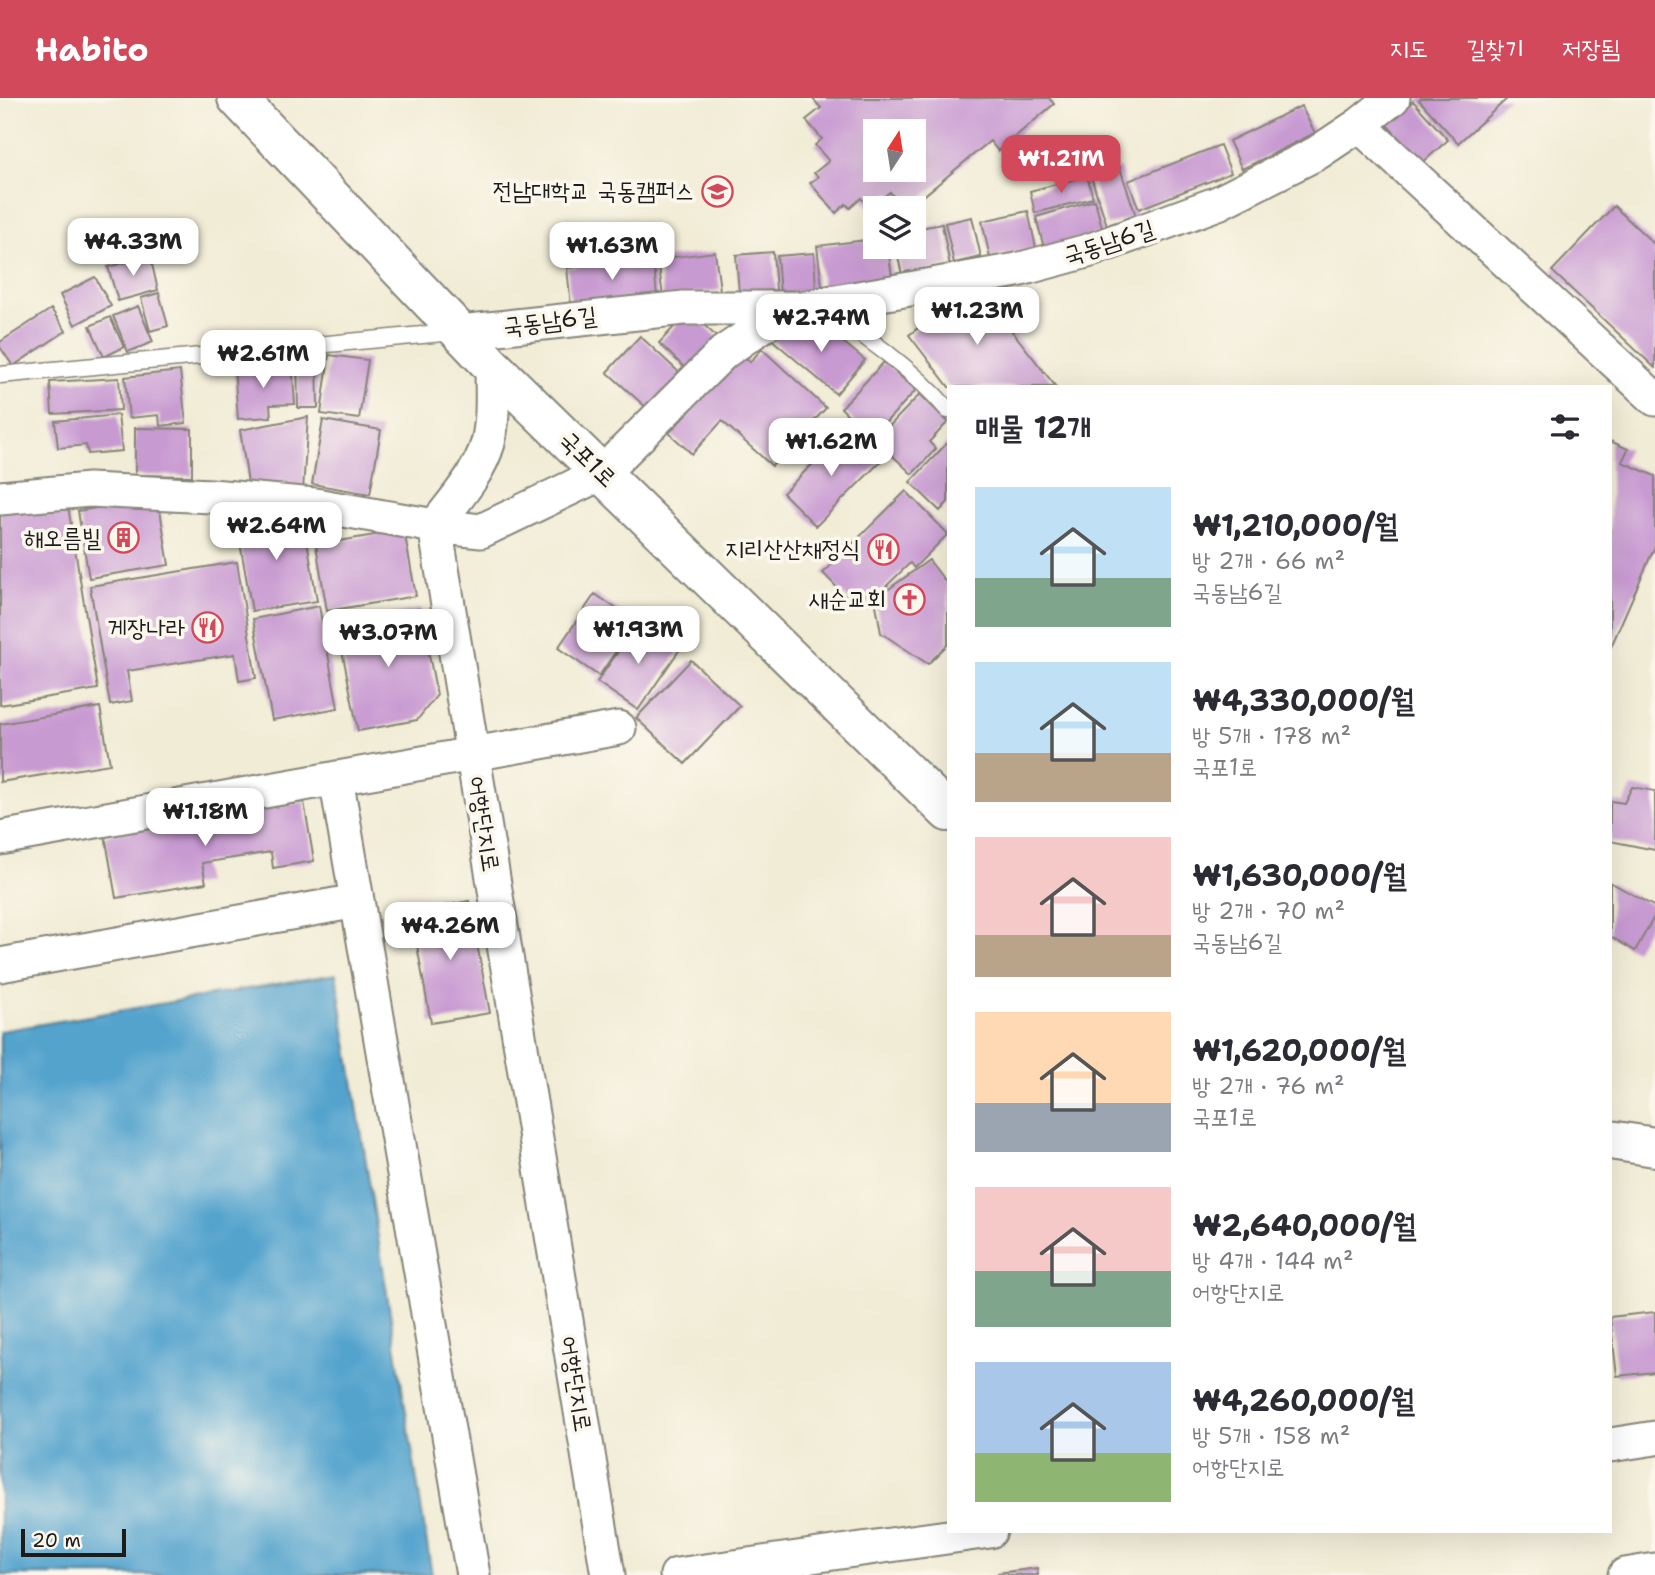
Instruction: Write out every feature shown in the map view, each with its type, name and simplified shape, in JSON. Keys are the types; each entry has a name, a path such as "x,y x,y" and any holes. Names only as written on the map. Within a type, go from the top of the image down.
{"street":[{"name":"국포1로","path":"237,98 492,366 947,810"},
{"name":"국동남6길","path":"460,332 684,308 818,305 1017,270 1103,246 1218,204 1317,153 1393,98"},
{"path":"1359,125 1655,399"},
{"path":"0,498 89,490 211,496 314,505 435,526 472,530 489,528 601,473 724,352 774,318 818,305"},
{"path":"492,366 492,415 487,445 473,473 435,526 472,754 619,727"},
{"name":"어항단지로","path":"0,838 472,754 608,1575"},
{"path":"336,778 473,1575"},
{"path":"0,965 357,901"},
{"path":"1612,1140 1655,1147"},
{"path":"1612,1445 1655,1438"},
{"path":"677,1575 976,1533"},
{"path":"1625,1575 1655,1570"}],"lane":[{"path":"818,305 844,319 889,355 936,395 947,409"},
{"path":"0,375 460,332"}],"water":[{"path":"336,974 432,1575 0,1575 0,1031"}],"building":[{"path":"812,98 1049,98 1054,104 998,151 990,141 924,196 893,196 890,192 885,196 863,196 863,200 861,198 850,208 846,204 836,213 810,183 818,177 814,173 829,161 815,145 822,139 806,120 821,108"},
{"path":"1508,98 1458,143 1419,100"},
{"path":"1413,101 1448,140 1422,163 1387,125"},
{"path":"1301,106 1315,133 1242,169 1229,141"},
{"path":"1220,145 1231,173 1139,209 1128,181"},
{"path":"1120,168 1136,216 1107,225 1091,177"},
{"path":"1087,176 1093,198 1035,213 1030,191"},
{"path":"1095,200 1103,232 1044,248 1036,217"},
{"path":"1614,206 1655,245 1655,368 1552,271"},
{"path":"1028,211 1036,248 990,258 982,221"},
{"path":"972,217 981,257 954,263 945,223"},
{"path":"942,224 950,266 902,275 899,259 926,259 926,227"},
{"path":"863,240 863,259 890,259 892,277 822,286 817,246"},
{"path":"715,252 720,290 663,297 658,259"},
{"path":"773,252 776,290 739,293 736,255"},
{"path":"814,253 816,291 780,294 777,256"},
{"path":"150,256 158,290 118,301 108,267"},
{"path":"653,258 657,296 571,306 567,268"},
{"path":"95,277 111,306 75,325 60,295"},
{"path":"975,284 1054,385 947,385 909,335"},
{"path":"159,293 168,326 150,331 141,298"},
{"path":"138,306 153,342 128,352 113,316"},
{"path":"51,309 66,331 13,366 0,347 0,342"},
{"path":"689,311 720,340 689,372 659,343"},
{"path":"110,317 124,347 104,357 90,326"},
{"path":"819,322 865,360 836,394 770,338"},
{"path":"640,336 683,376 650,411 607,372"},
{"path":"762,349 826,408 772,466 722,421 692,454 669,433 742,354 750,362"},
{"path":"329,355 368,360 359,419 321,414"},
{"path":"297,357 317,357 318,408 298,408"},
{"path":"884,362 916,390 871,438 841,408"},
{"path":"292,364 295,404 270,405 271,417 238,419 234,368"},
{"path":"180,371 186,423 160,426 159,415 129,418 125,377"},
{"path":"119,378 121,410 52,414 50,382"},
{"path":"920,394 947,421 929,442 936,449 912,474 876,440"},
{"path":"118,415 122,451 88,454 86,445 58,448 55,421"},
{"path":"308,417 303,490 248,483 240,430"},
{"path":"323,420 381,430 370,494 312,484"},
{"path":"135,428 192,429 192,476 135,475"},
{"path":"847,430 880,462 816,526 783,493"},
{"path":"1612,442 1628,449 1622,462 1655,476 1655,546 1612,644"},
{"path":"947,443 947,503 940,511 910,482"},
{"path":"906,491 947,533 914,568 910,563 868,604 859,595 851,602 823,573"},
{"name":"해오름빌","path":"158,498 169,565 89,578 78,511"},
{"path":"67,500 98,689 0,705 0,511"},
{"path":"264,515 265,522 303,515 317,601 252,611 236,520"},
{"path":"404,530 416,596 327,611 316,545"},
{"path":"929,560 947,584 947,645 928,664 881,633 875,599"},
{"path":"237,562 256,678 239,681 235,654 127,671 132,701 110,705 90,586"},
{"path":"595,594 636,622 599,676 558,648"},
{"path":"319,606 338,708 272,720 253,619"},
{"path":"420,609 437,695 417,720 358,731 337,625"},
{"path":"639,621 680,649 638,710 597,682"},
{"path":"691,660 740,706 685,764 636,718"},
{"path":"100,707 110,764 0,782 0,724"},
{"path":"1632,787 1655,791 1655,850 1612,841 1612,801 1624,803"},
{"path":"304,802 314,861 273,868 271,852 202,863 206,883 116,898 105,835"},
{"path":"1612,883 1655,907 1655,915 1635,951 1612,937"},
{"path":"469,901 490,1013 431,1023 411,912"},
{"path":"1655,1312 1655,1372 1617,1376 1612,1317"},
{"path":"1037,1568 1038,1575 998,1575 998,1573"}],"place":[{"name":"전남대학교 국동캠퍼스","path":"717,191"},
{"name":"해오름빌","path":"124,538"},
{"name":"지리산산채정식","path":"883,549"},
{"name":"새순교회","path":"909,599"},
{"name":"게장나라","path":"208,628"}]}
